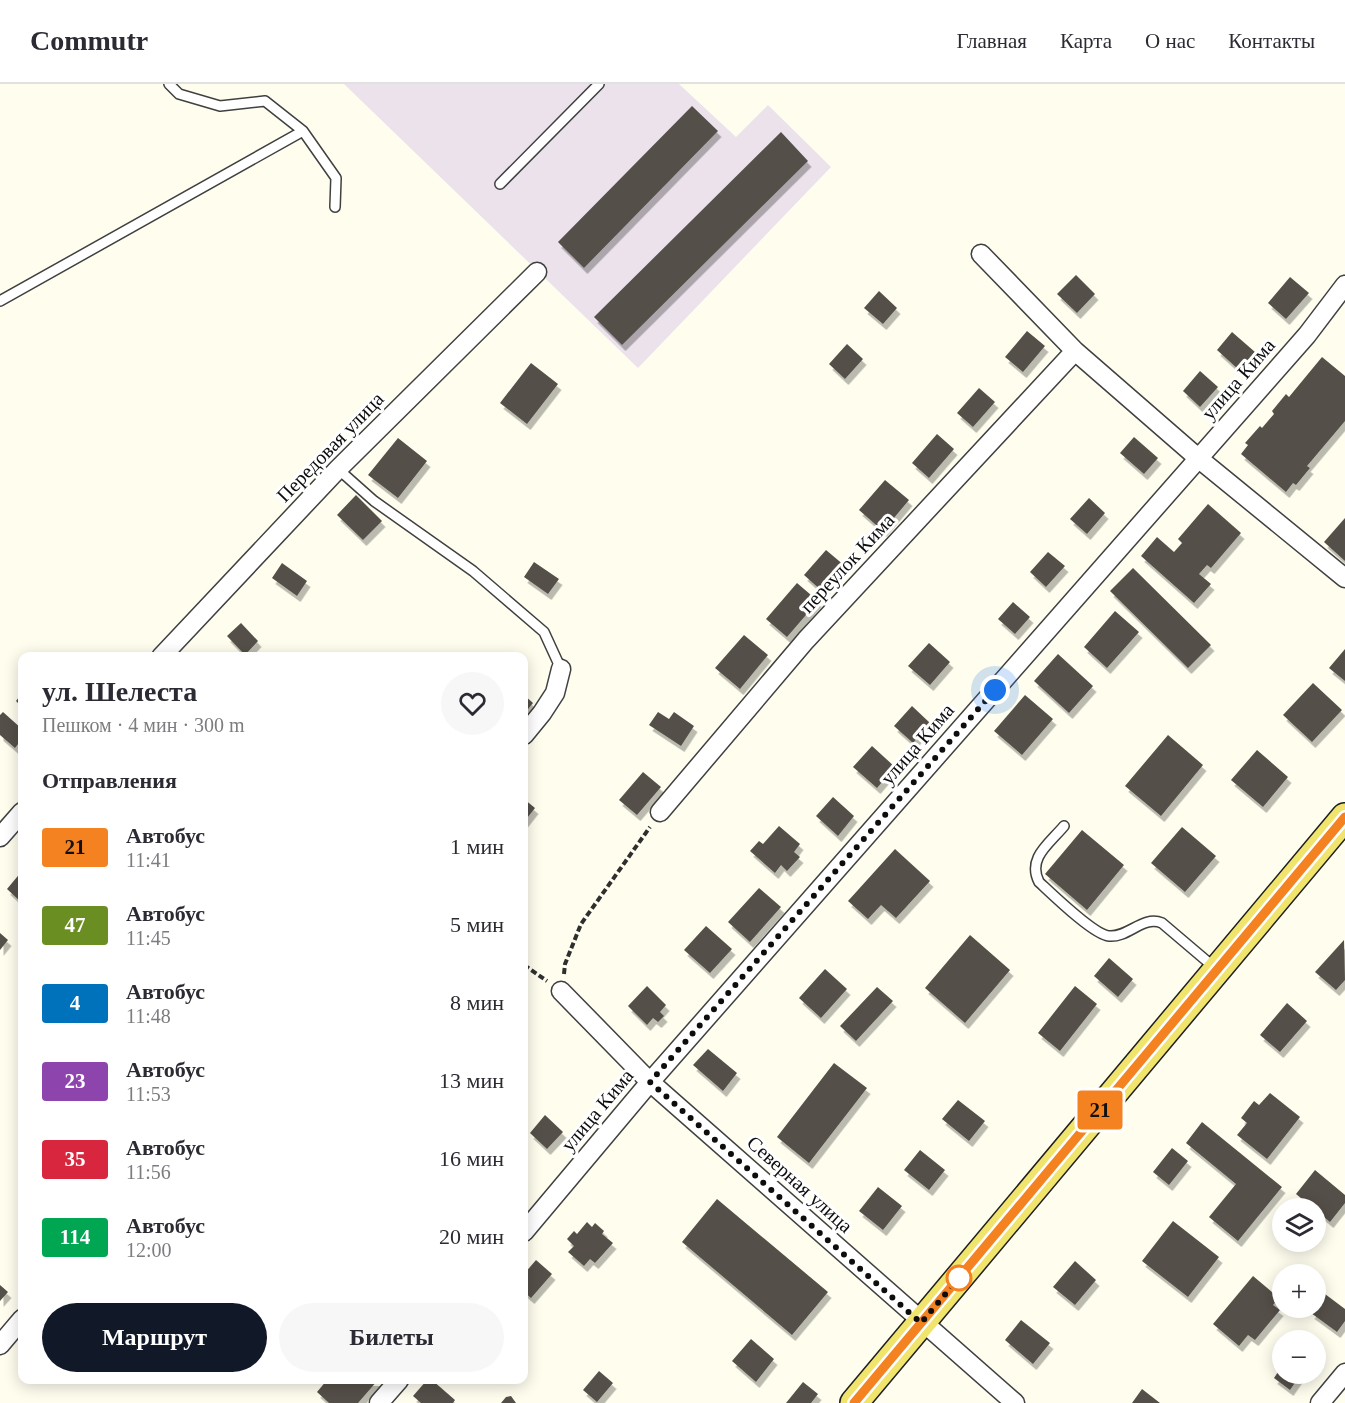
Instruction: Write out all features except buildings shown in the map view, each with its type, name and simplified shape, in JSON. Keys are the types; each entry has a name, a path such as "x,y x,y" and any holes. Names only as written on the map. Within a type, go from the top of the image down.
{"main road":[{"path":"854,1403 1345,817"}],"street":[{"path":"981,254 1075,351 1198,458 1345,578"},
{"name":"Передовая улица","path":"166,652 338,469 537,272"},
{"name":"улица Кима","path":"528,1227 650,1082 1306,335 1345,285"},
{"name":"переулок Кима","path":"660,812 806,640 1075,351"},
{"path":"528,730 555,693 561,669"},
{"path":"0,837 18,817"},
{"name":"Северная улица","path":"561,991 650,1082 921,1323 1015,1403"},
{"path":"0,1345 18,1323"},
{"path":"1320,1403 1345,1373"},
{"path":"380,1403 396,1384"}],"lane":[{"path":"169,84 179,94 220,106 265,101 303,131 336,177 334,207"},
{"path":"500,184 599,84"},
{"path":"0,301 303,131"},
{"path":"338,469 374,501 473,571 544,632 561,669"},
{"path":"1064,826 1036,860 1035,874 1039,882 1103,935 1120,935 1146,923 1157,921 1217,970"}],"path":[{"path":"528,967 561,991 565,964 581,924 660,812"}],"shaded area":[{"path":"344,84 679,84 736,137 768,105 831,167 638,368"}],"bus line":[{"name":"21","path":"854,1403 1345,817"}],"route":[{"path":"959,1278 921,1323 650,1082 995,690"}]}
